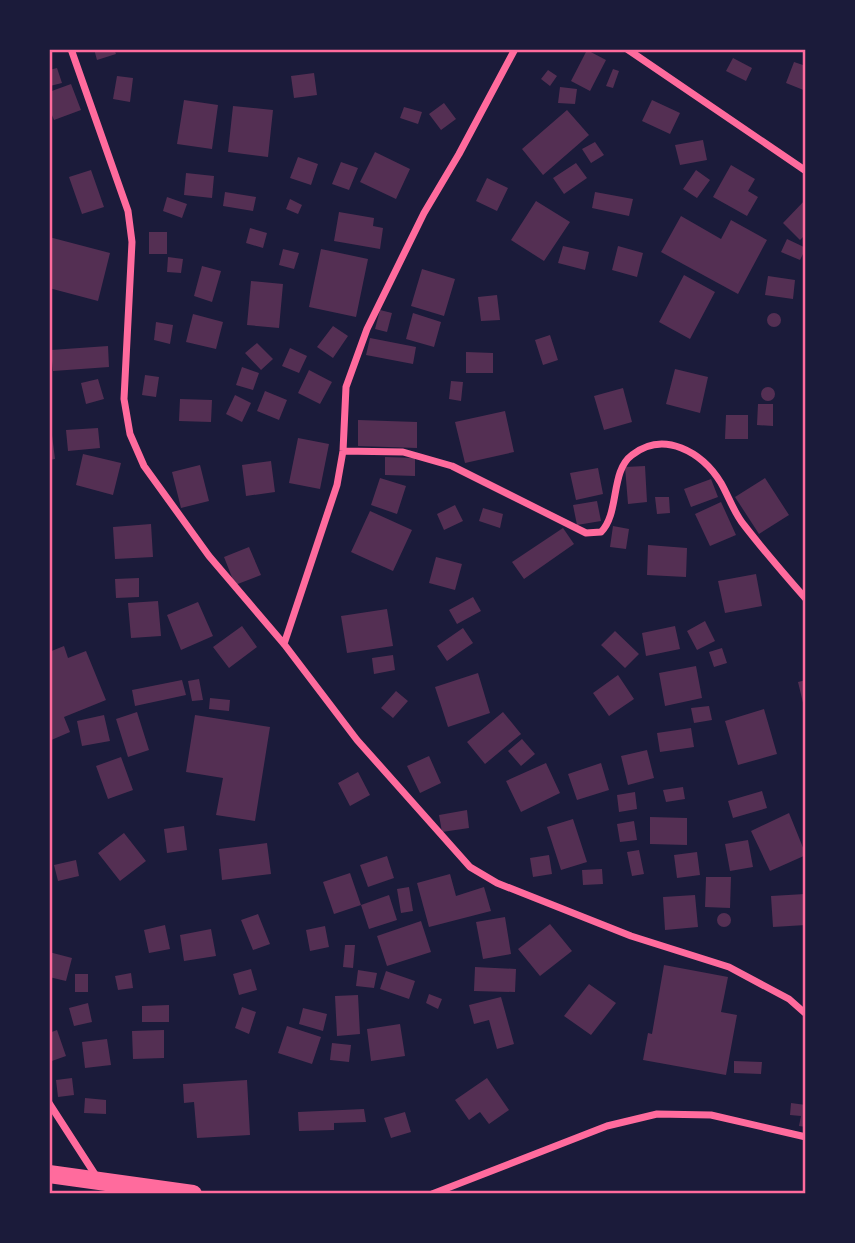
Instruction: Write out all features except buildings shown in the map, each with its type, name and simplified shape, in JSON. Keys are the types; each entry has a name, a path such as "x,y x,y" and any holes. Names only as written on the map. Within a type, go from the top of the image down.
{"main road":[{"path":"49,1174 193,1194"}],"street":[{"path":"71,49 128,211 132,242 124,399 130,434 144,466 209,556 284,644 357,740 470,867 498,883 631,936 729,967 789,999 806,1014"},
{"path":"284,644 337,485 343,451 346,387 367,329 424,213 515,49"},
{"path":"627,49 806,171"},
{"path":"343,451 403,452 452,467 586,533 601,532 608,524 618,478 629,456 652,444 675,444 695,454 719,480 742,523 806,599"},
{"path":"49,1103 100,1182"},
{"path":"432,1194 607,1126 657,1114 711,1115 806,1137"}]}
